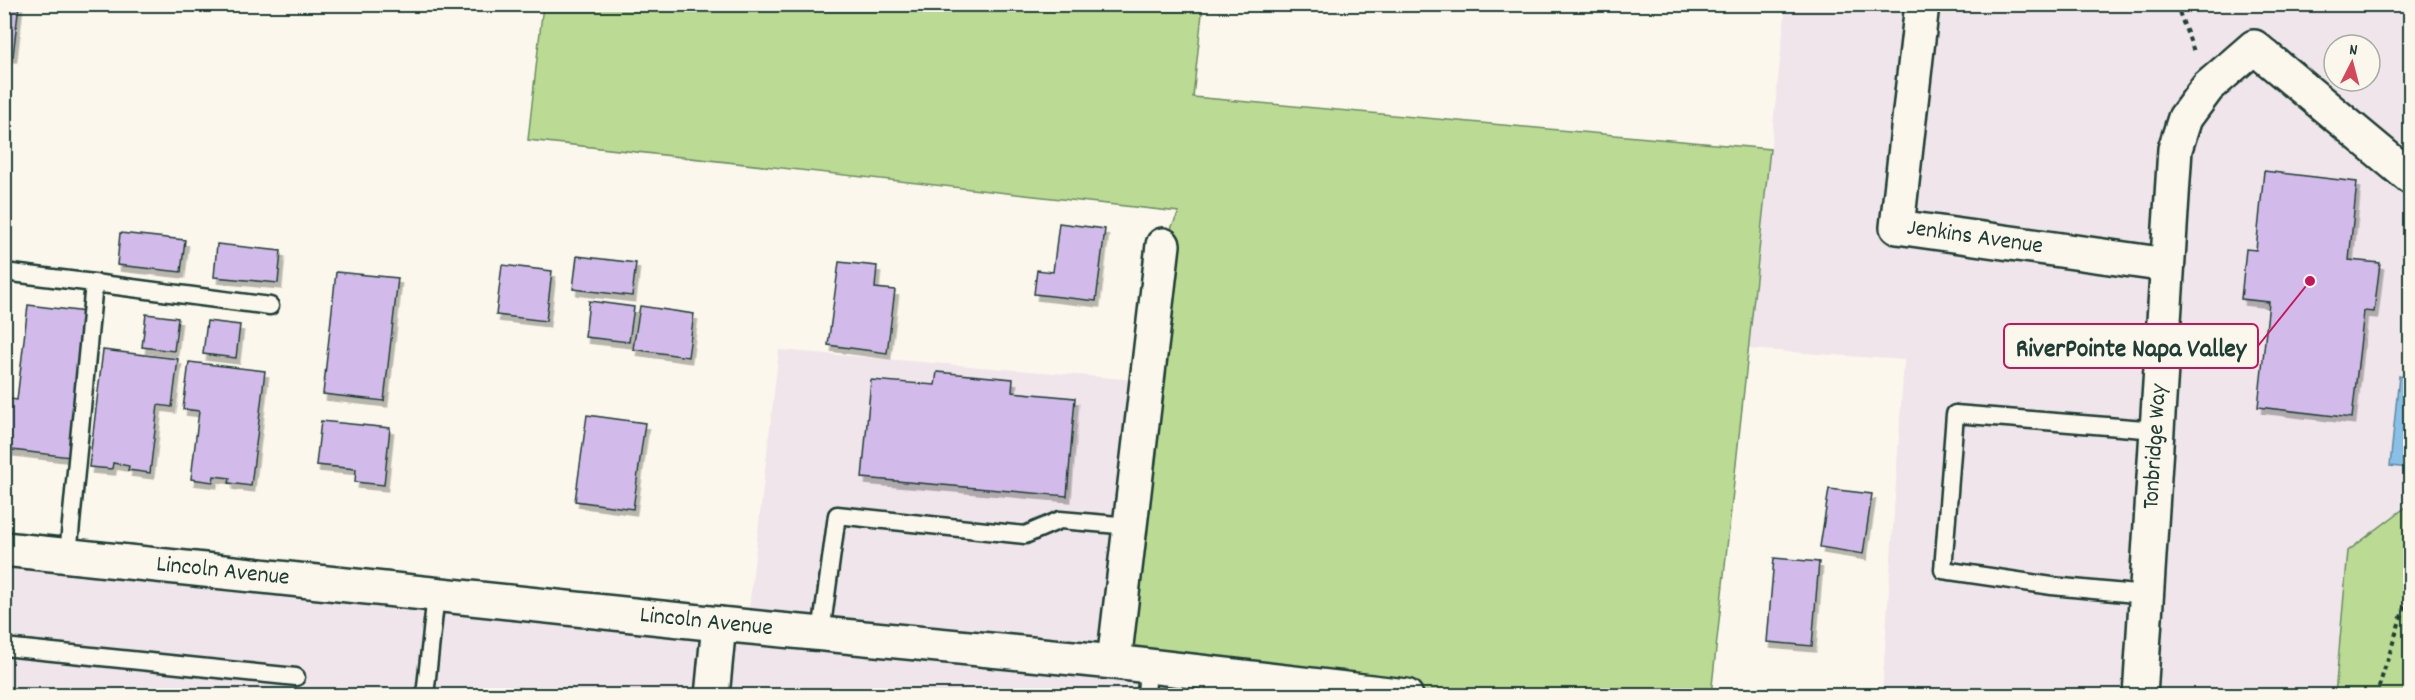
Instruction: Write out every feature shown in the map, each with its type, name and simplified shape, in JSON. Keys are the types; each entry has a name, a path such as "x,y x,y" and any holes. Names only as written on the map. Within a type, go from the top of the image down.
{"street":[{"name":"Jenkins Avenue","path":"1922,4 1897,227 2167,265"},
{"name":"Tonbridge Way","path":"2140,696 2175,149 2185,118 2208,87 2254,47 2410,177"},
{"path":"1113,662 1163,245"},
{"name":"Lincoln Avenue","path":"5,553 68,555 719,624 1113,662 1147,681 1406,696"},
{"path":"712,696 719,624"}],"lane":[{"path":"4,272 270,306"},
{"path":"68,555 94,283"},
{"path":"2146,595 2052,586 1943,570 1955,414 2157,430"},
{"path":"822,633 837,514 1025,536 1060,520 1130,526"},
{"path":"425,696 436,594"},
{"path":"4,646 296,677"}],"path":[{"path":"2176,4 2208,87"},
{"path":"2376,696 2410,589"}],"shaded area":[{"path":"1786,5 2410,5 2410,504 2348,551 2335,695 1882,695 1904,360 1749,349"},
{"path":"779,350 1148,381 1406,695 5,695 4,549 747,626"}],"green space":[{"path":"1203,4 1193,97 1770,149 1711,695 1406,696 1114,662 1163,245 1179,212 528,140 543,5"},
{"path":"2410,504 2410,695 2335,695 2348,551"}],"water":[{"path":"2399,376 2410,378 2410,468 2390,466"}],"building":[{"path":"4,4 19,4 13,56 4,55"},
{"path":"2264,171 2357,182 2349,260 2380,263 2374,312 2364,311 2352,418 2258,407 2269,302 2241,299 2246,249 2256,250"},
{"path":"1059,223 1105,229 1096,301 1034,294 1037,270 1053,272"},
{"path":"120,233 185,240 181,272 117,265"},
{"path":"217,244 281,251 278,283 214,277"},
{"path":"577,256 636,263 632,296 573,289"},
{"path":"839,262 877,266 875,288 895,290 887,353 828,345"},
{"path":"502,265 552,271 546,321 496,315"},
{"path":"336,272 398,278 384,401 323,394"},
{"path":"589,301 634,307 629,342 585,337"},
{"path":"28,305 86,312 70,457 4,449 4,398 17,400"},
{"path":"640,306 694,314 688,357 633,349"},
{"path":"146,314 178,318 174,351 142,347"},
{"path":"207,321 240,325 236,358 203,354"},
{"path":"103,350 178,359 172,407 158,405 150,473 128,470 129,466 113,463 112,469 89,467"},
{"path":"189,362 265,371 251,486 229,483 230,478 214,476 213,482 191,479 199,411 183,409"},
{"path":"937,372 1013,379 1012,392 1075,398 1067,496 862,478 871,380 935,385"},
{"path":"587,415 645,423 633,509 575,501"},
{"path":"321,421 390,428 384,485 355,482 356,469 316,465"},
{"path":"1829,489 1872,494 1863,554 1820,547"},
{"path":"1774,558 1819,562 1812,646 1767,642"},
{"path":"516,688 564,693 564,696 516,696"}],"place":[{"name":"RiverPointe Napa Valley","path":"2310,281"}]}
